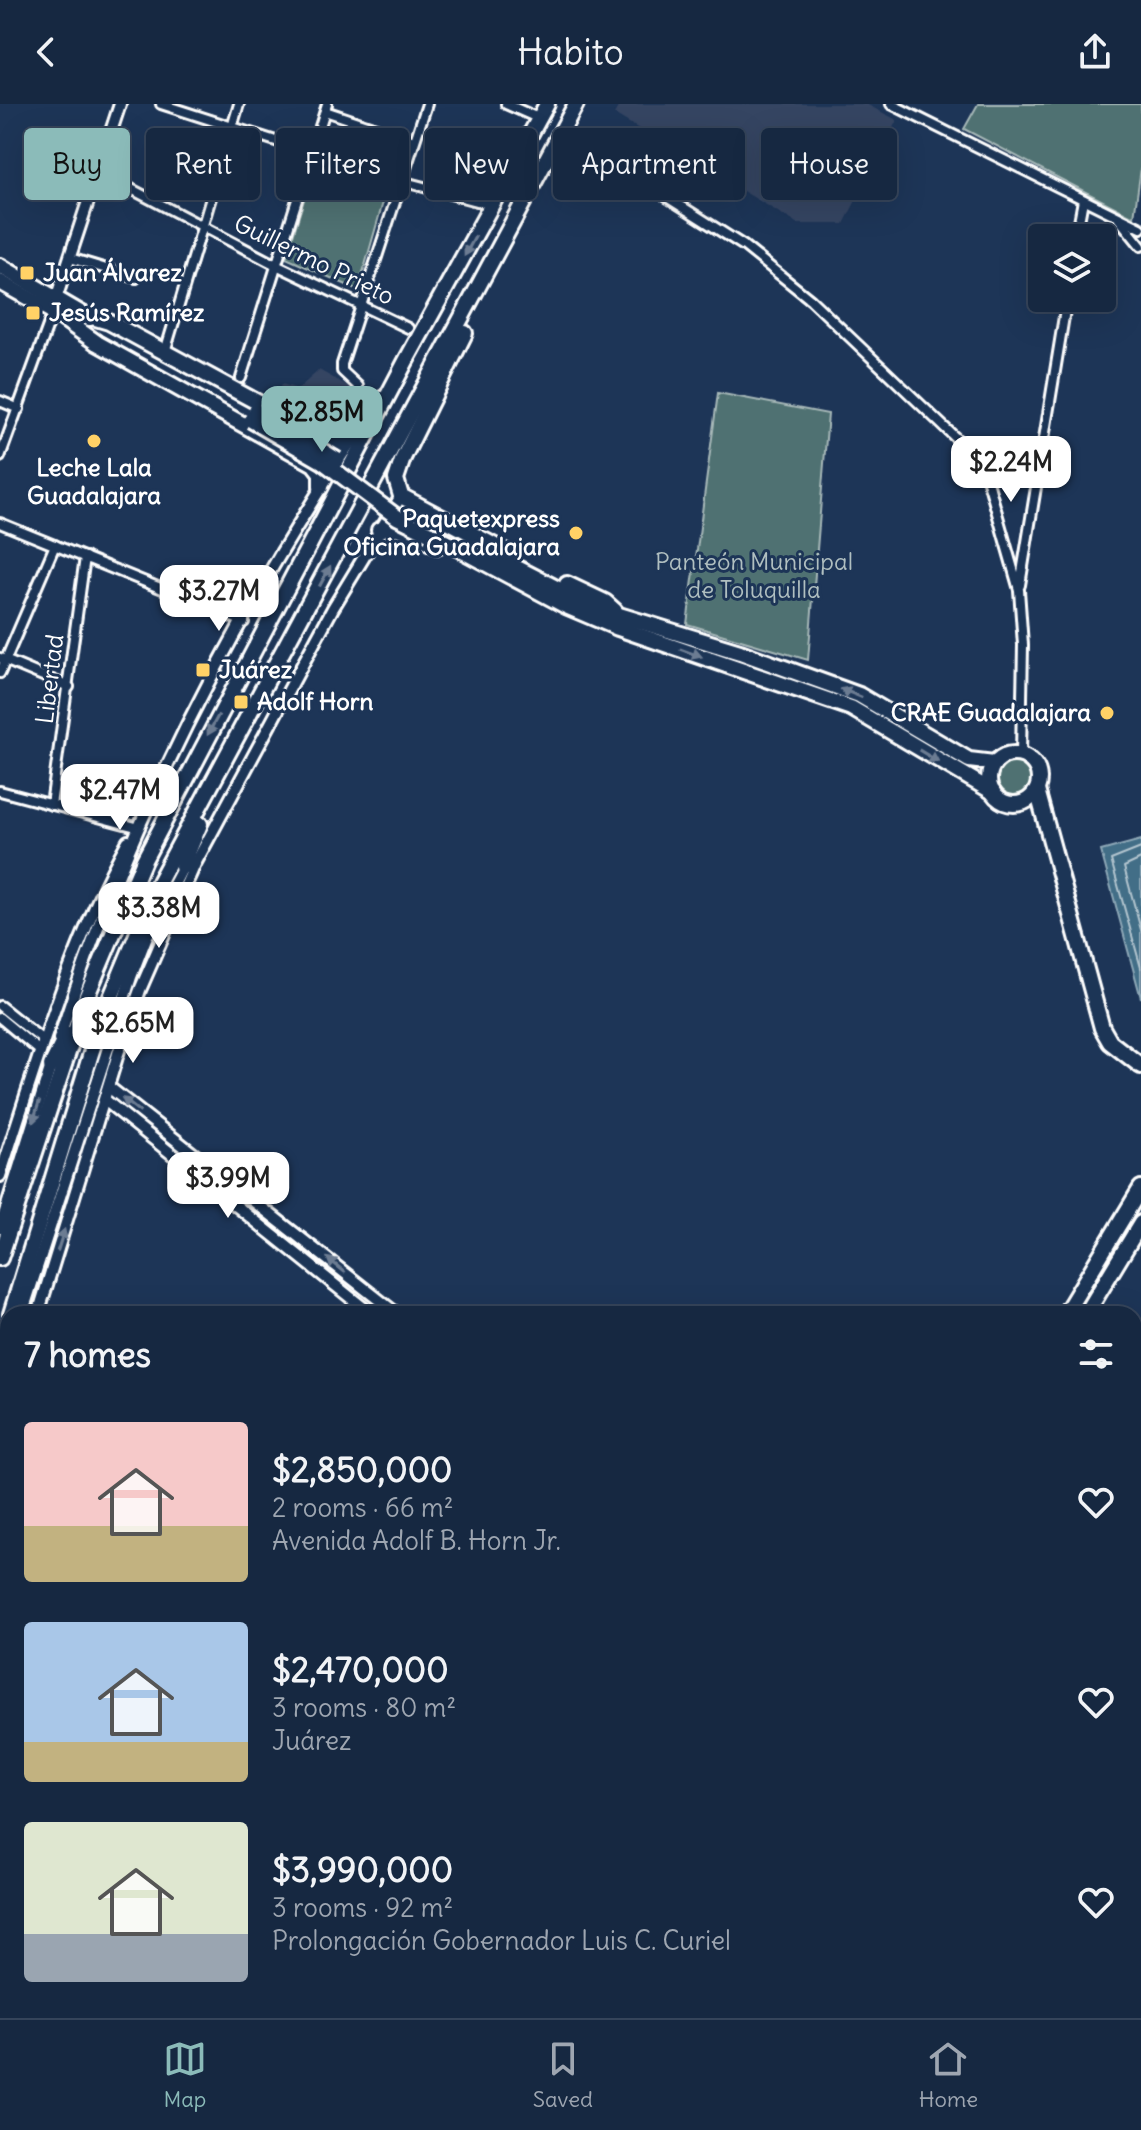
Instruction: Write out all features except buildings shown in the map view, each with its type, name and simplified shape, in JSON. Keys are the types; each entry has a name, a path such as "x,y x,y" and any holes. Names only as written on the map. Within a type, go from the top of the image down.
{"main road":[{"path":"51,1066 86,998 179,786 547,104"},
{"path":"564,128 576,104"},
{"path":"13,1306 66,1125 117,980 159,882 553,150"},
{"path":"500,248 481,301 403,458 396,479 401,496 605,602 619,623"},
{"path":"0,266 55,308 109,322 336,443 352,439"},
{"path":"0,282 55,308 255,422 315,445 431,529 619,623 851,708 1005,802 1021,803 1037,790"},
{"path":"82,314 255,422 318,468 321,487"},
{"path":"255,422 272,410"},
{"path":"295,453 311,448 313,439 306,429"},
{"path":"408,532 410,518 420,508"},
{"path":"379,530 393,527 408,532 595,627 619,623 740,652 859,695 969,760 994,763"},
{"path":"182,867 235,743"},
{"path":"993,792 989,777 994,763 1006,754 1021,754 1037,768 1037,790 1102,1028 1110,1042 1141,1066"},
{"path":"1021,803 1050,836"},
{"path":"0,1258 86,998"},
{"path":"1070,1306 1141,1188"},
{"path":"1091,1306 1141,1223"},
{"path":"1102,1253 1116,1264"}],"street":[{"path":"113,128 120,104"},
{"path":"161,104 276,141"},
{"path":"165,352 239,104"},
{"path":"409,156 427,104"},
{"path":"506,104 540,119"},
{"path":"891,104 1141,228"},
{"path":"320,128 326,108 414,141"},
{"path":"409,183 493,205"},
{"name":"Guillermo Prieto","path":"130,189 276,265 408,328"},
{"path":"0,457 55,308 90,200"},
{"path":"241,378 297,200"},
{"path":"358,386 341,368 395,200"},
{"path":"672,200 744,246 839,328 983,464 1019,590 1023,645 1021,754"},
{"path":"1079,224 1083,200"},
{"path":"1119,218 1141,246"},
{"path":"70,258 136,278"},
{"path":"1019,590 1065,312"},
{"path":"0,1228 88,955 178,743 321,487 407,359"},
{"path":"0,401 19,409"},
{"path":"41,1306 140,990 195,864 379,530 401,496"},
{"path":"0,523 244,622"},
{"path":"0,673 3,659 55,545"},
{"name":"Libertad","path":"51,805 85,557"},
{"path":"3,659 69,687"},
{"path":"0,791 136,827"},
{"path":"0,1176 42,1047 99,898 153,798"},
{"path":"25,1306 147,936 182,867 221,813"},
{"path":"0,1006 42,1047"},
{"path":"0,1018 42,1047"},
{"path":"110,1088 387,1306"},
{"path":"106,1101 361,1306"}],"shaded area":[{"path":"620,104 866,104 897,120 893,128 761,128 761,200 856,200 844,224 798,224 745,192 745,128 637,128 614,114"},
{"path":"319,370 355,390 332,431 275,405 282,384 298,389"}],"green space":[{"path":"978,104 1141,104 1141,168 1134,217 964,129"},
{"path":"304,200 384,200 358,290 286,258"},
{"name":"Panteón Municipal de Toluquilla","path":"718,393 828,414 808,660 687,624"},
{"path":"1014,760 1027,765 1032,778 1027,791 1014,796 1001,791 996,778 1001,765"}],"water":[{"path":"1141,840 1141,998 1101,851"}],"place":[{"name":"Juan Álvarez","path":"27,273"},
{"name":"Jesús Ramírez","path":"33,313"},
{"name":"Leche Lala Guadalajara","path":"94,441"},
{"name":"Paquetexpress Oficina Guadalajara","path":"576,533"},
{"name":"Juárez","path":"203,670"},
{"name":"Adolf Horn","path":"241,702"},
{"name":"CRAE Guadalajara","path":"1107,713"}]}
